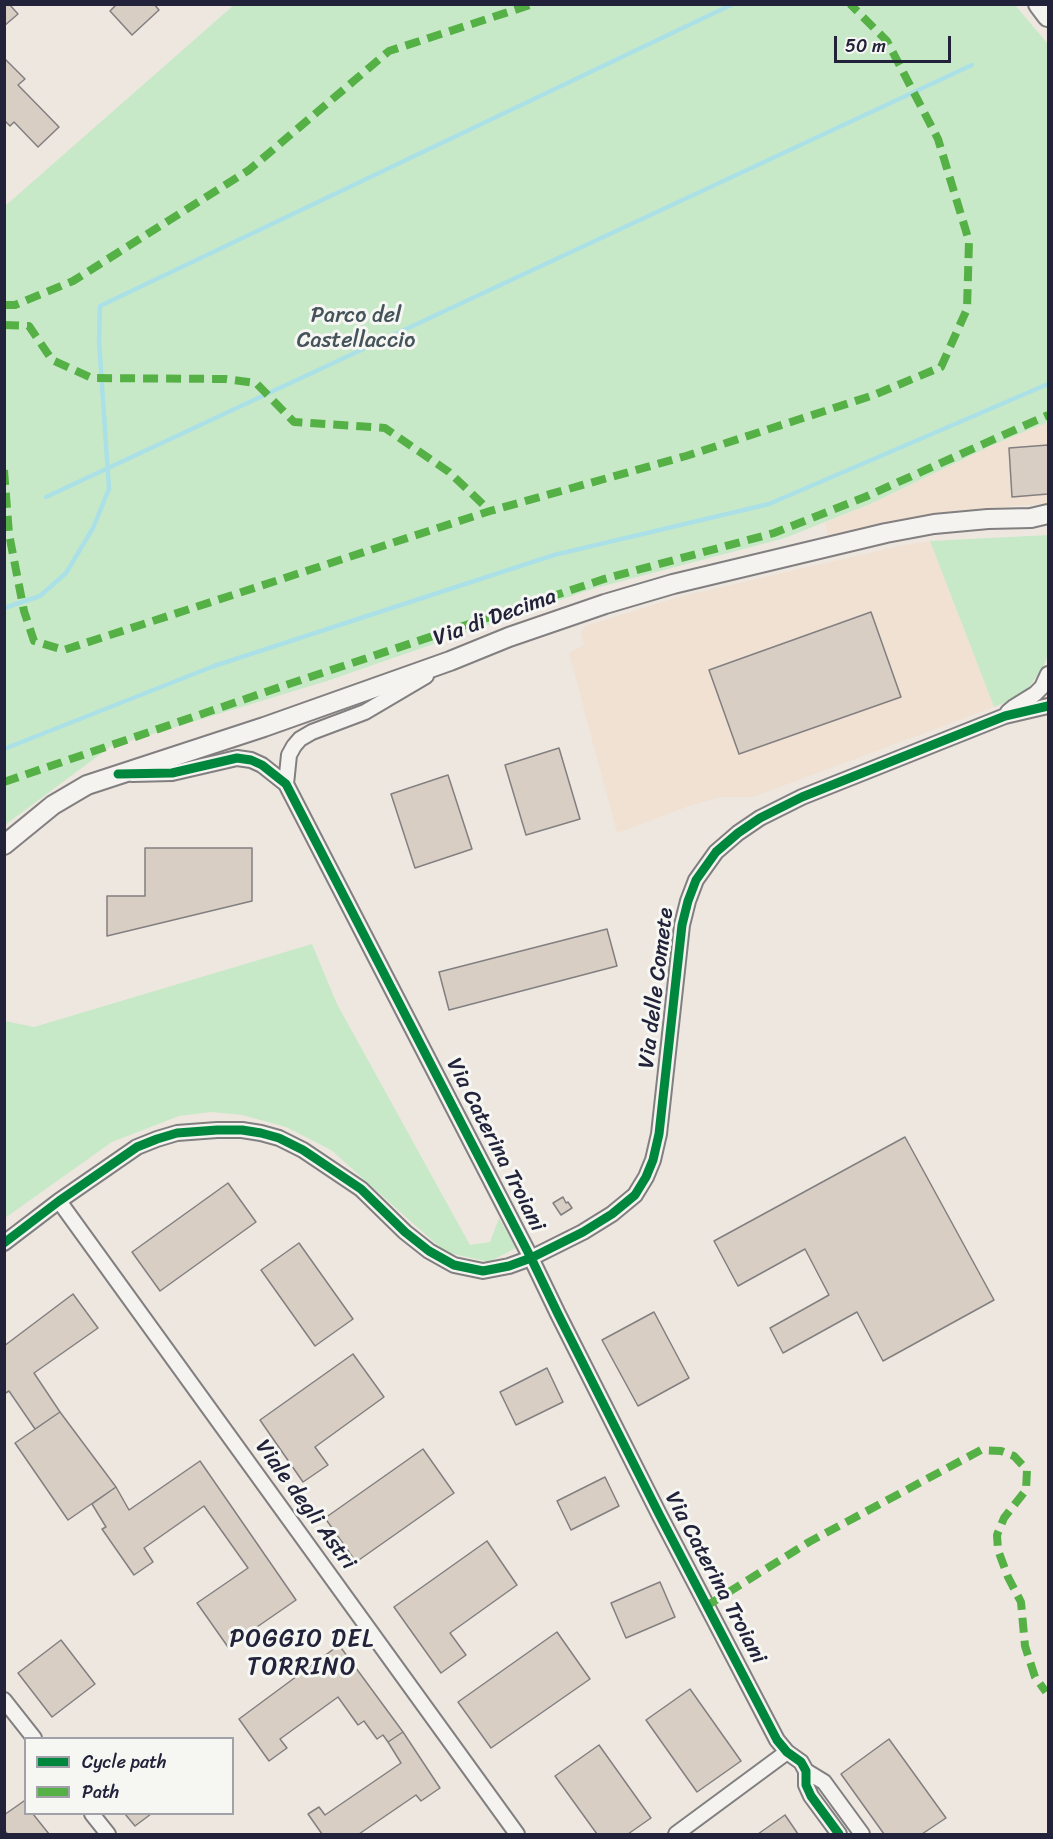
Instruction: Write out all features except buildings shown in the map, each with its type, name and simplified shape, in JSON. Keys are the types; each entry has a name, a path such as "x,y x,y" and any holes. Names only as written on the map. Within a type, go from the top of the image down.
{"main road":[{"path":"1039,4 1048,16"}],"street":[{"name":"Via di Decima","path":"4,845 46,810 87,785 264,727 594,608 673,584 878,535 918,527 988,519 1043,518"},
{"path":"286,784 289,755 300,739 312,732 365,712 450,661"},
{"name":"Via delle Comete","path":"1005,716 1014,707 1035,694 1042,687 1048,674"},
{"name":"Via delle Comete","path":"4,1243 118,1159 147,1143 186,1132 217,1130 242,1130 279,1138 316,1158 361,1189 405,1232 429,1251 454,1265 474,1270 509,1266 531,1258 603,1221 634,1195 646,1178 656,1151 682,925 692,890 699,874 710,860 738,833 786,804 1005,716 1048,706"},
{"name":"Via Caterina Troiani","path":"118,774 172,773 237,758 252,760 262,765 286,784 777,1740 801,1762 806,1771 806,1785 811,1796 839,1834"},
{"name":"Viale degli Astri","path":"58,1201 517,1834"},
{"path":"4,1700 33,1737"},
{"path":"676,1834 788,1752"},
{"name":"Via Caterina Troiani","path":"806,1771 824,1782 862,1834"},
{"path":"93,1815 108,1834"}],"shaded area":[{"path":"1048,422 1048,504 1020,505 906,519 829,537 825,523 995,444"},
{"path":"930,541 994,707 753,797 721,797 689,806 617,833 569,653 584,645 581,633 585,626 679,597 899,546"}],"green space":[{"name":"Parco del Castellaccio","path":"235,4 1015,5 1048,44 1048,422 995,444 870,504 785,538 592,589 327,681 110,747 5,825 5,206"},
{"path":"1048,535 1048,654 1043,668 1022,696 994,707 930,541"},
{"path":"312,944 337,1004 470,1245 490,1242 499,1218 516,1248 489,1262 445,1252 331,1150 286,1127 242,1115 211,1112 179,1116 112,1142 5,1218 5,1021 34,1027"}],"waterway":[{"path":"4,608 40,596 66,573 93,528 109,489 99,341 100,306 733,4"},
{"path":"46,497 972,65"},
{"path":"4,749 214,666 554,555 769,504 1048,384"}],"marked path":[{"path":"4,305 15,305 73,281 249,170 389,51 533,4"},
{"path":"4,470 9,534 24,611 34,641 64,650 490,511 686,456 874,395 941,367 967,309 969,241 938,139 887,41 850,4"},
{"path":"4,325 29,326 52,360 92,378 225,379 256,383 294,422 385,428 449,472 490,511"},
{"path":"4,782 604,579 774,533 865,497 1048,415"},
{"path":"708,1605 809,1542 981,1450 1001,1451 1014,1456 1027,1470 1026,1490 1004,1518 997,1535 998,1550 1021,1602 1025,1646 1035,1677 1046,1692"}],"cycle path":[{"path":"4,1243 59,1201 137,1147 177,1133 217,1130 261,1133 279,1138 303,1150 361,1189 405,1232 429,1251 454,1265 483,1271 509,1266 531,1258 583,1232 612,1214 635,1195 653,1160 659,1134 682,925 696,880 716,852 760,818 802,797 1005,716 1048,706"},
{"path":"118,774 172,773 237,758 251,760 262,765 286,784 777,1740 787,1752 801,1762 806,1771 806,1785 811,1796 839,1834"}],"district":[{"name":"POGGIO DEL TORRINO","path":"302,1654"}]}
